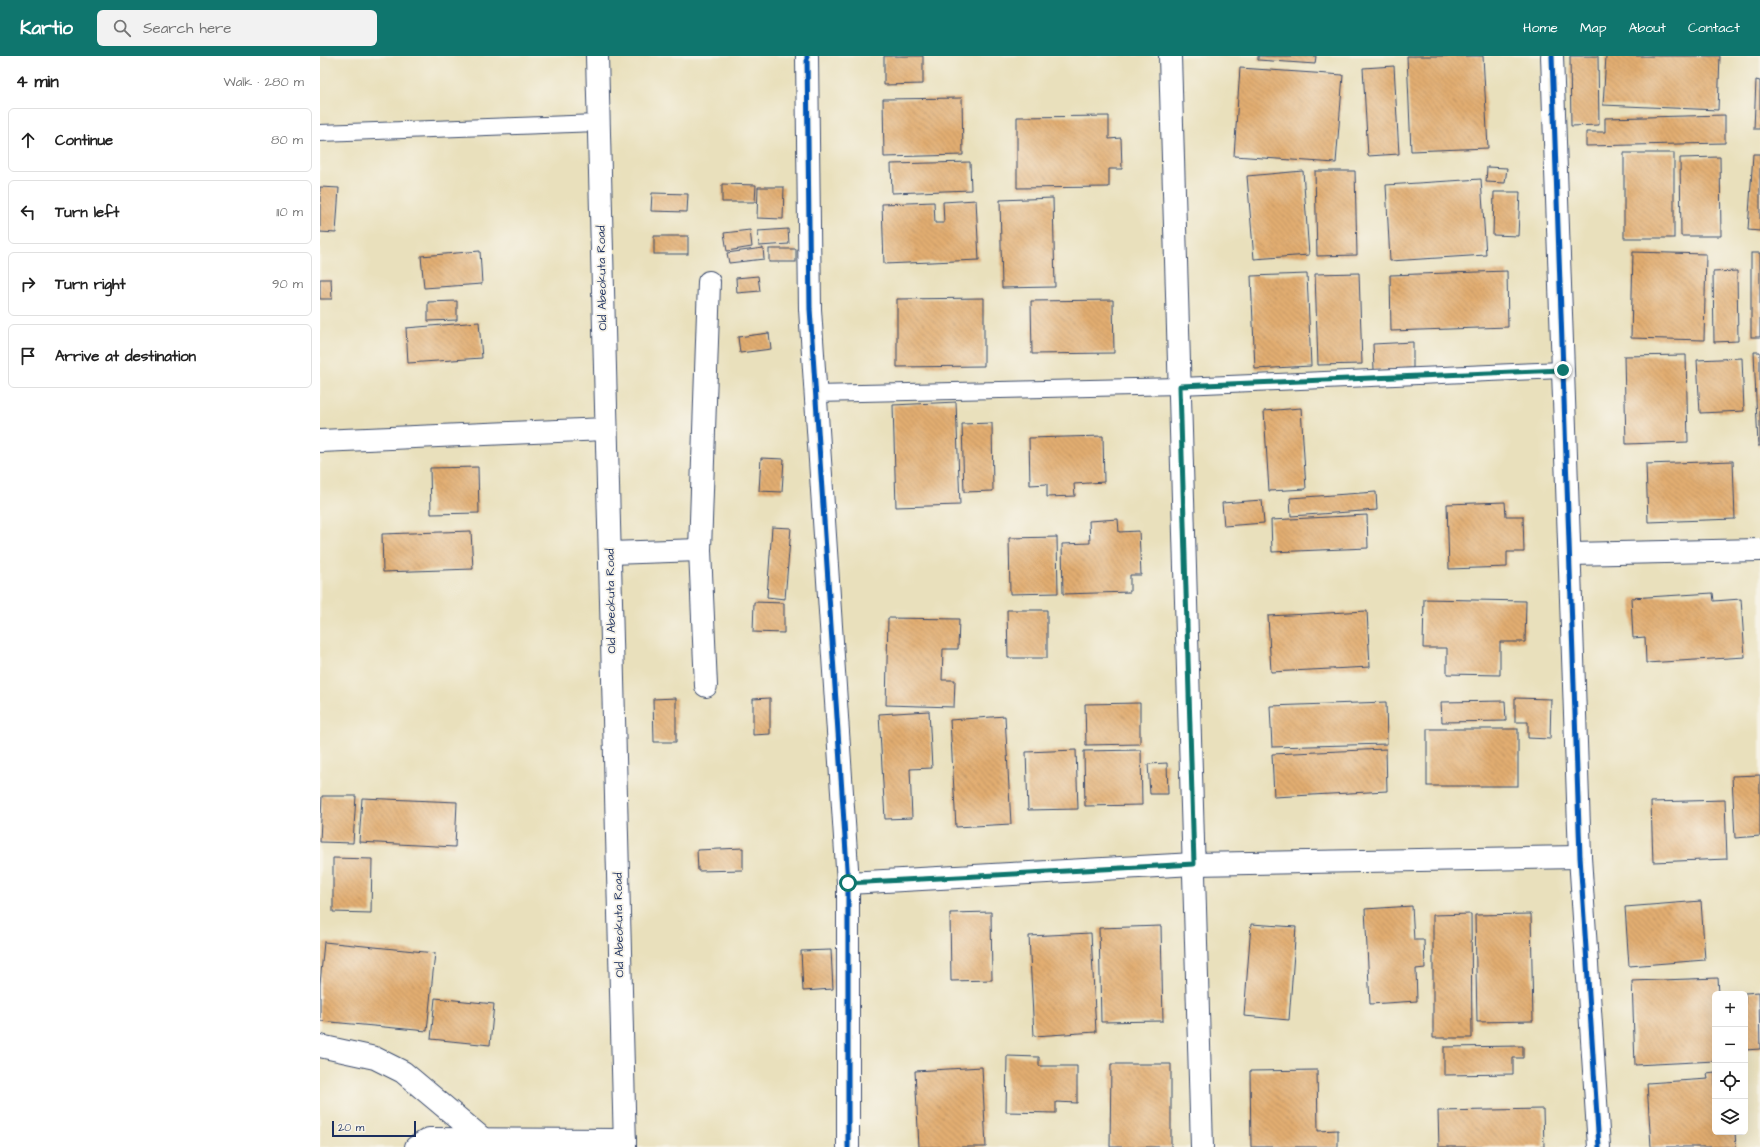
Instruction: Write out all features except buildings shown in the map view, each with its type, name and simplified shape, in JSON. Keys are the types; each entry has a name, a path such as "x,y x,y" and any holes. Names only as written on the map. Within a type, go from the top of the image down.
{"main road":[{"name":"Old Abeokuta Road","path":"597,56 625,1143"},
{"path":"807,56 810,309 848,883 848,1147"},
{"path":"1170,56 1202,1147"},
{"path":"1552,56 1580,857 1599,1147"},
{"path":"706,686 700,550 709,282"},
{"path":"320,441 606,429"},
{"path":"610,553 700,550"},
{"path":"1570,554 1760,550"},
{"path":"848,883 1194,864 1580,857"},
{"path":"320,1046 375,1058 402,1072 483,1139"},
{"path":"416,1147 429,1139 625,1143"}],"lane":[{"path":"320,133 598,123"},
{"path":"815,394 1180,386 1563,370"}],"cycle path":[{"path":"807,56 810,309 848,883 848,1147"},
{"path":"1552,56 1580,857 1599,1147"}],"route":[{"path":"848,883 1194,864 1180,386 1563,370"}]}
